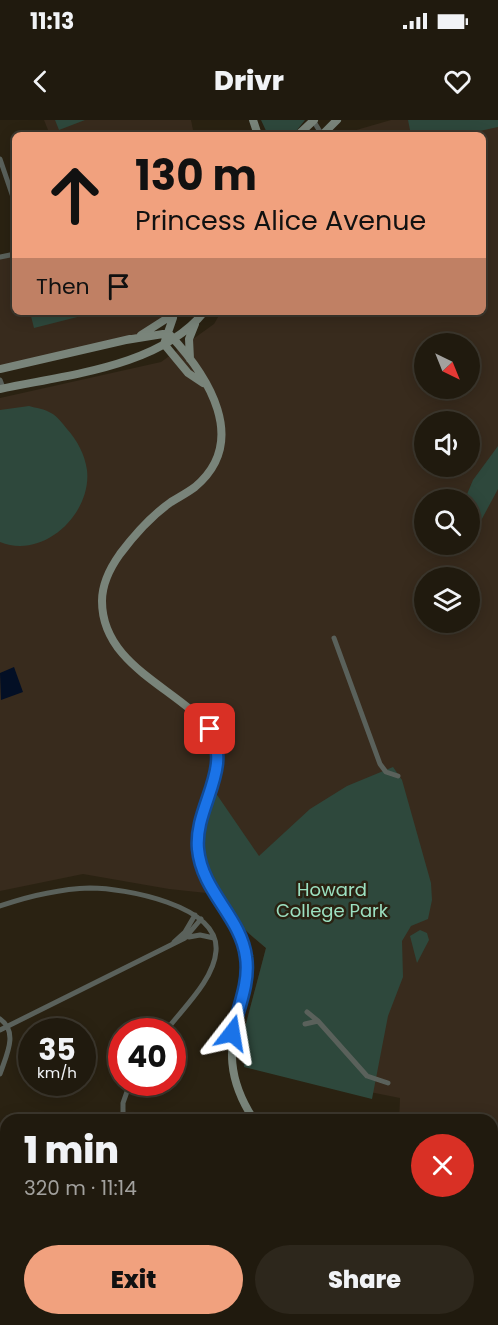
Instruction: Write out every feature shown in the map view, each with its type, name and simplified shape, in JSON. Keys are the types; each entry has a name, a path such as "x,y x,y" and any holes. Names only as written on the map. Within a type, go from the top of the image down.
{"street":[{"path":"301,132 313,120"},
{"path":"325,132 337,120"},
{"path":"0,159 12,193"},
{"path":"0,362 4,369 126,340 143,334 172,315"},
{"path":"1,386 134,359 164,344 169,336 175,315"},
{"path":"190,360 188,345 195,324 202,315"},
{"path":"126,340 169,336 195,324"},
{"path":"169,336 190,360 219,410 221,443 213,464 196,486 155,514 128,544 108,575 102,600 107,631 119,651 200,718 216,741 218,765 200,824 197,848 208,885 241,937 247,959 245,981 232,1033 231,1058 240,1095 251,1114"},
{"path":"164,344 188,373 204,384"},
{"path":"334,638 380,764 387,772 398,776"},
{"path":"0,906 52,892 92,888 147,897 195,915 201,919 214,938 216,948 212,968 175,1018"},
{"path":"169,946 185,932 195,915"},
{"path":"185,938 201,919"},
{"path":"0,1030 185,938 200,935 214,938"},
{"path":"308,1012 367,1076 388,1083"},
{"path":"0,1019 9,1026"},
{"path":"305,1024 318,1021"},
{"path":"0,1074 8,1048 9,1026"},
{"path":"123,1114 125,1096"}],"shaded area":[{"path":"44,120 191,120 193,132 49,132"},
{"path":"391,120 498,120 498,1114 399,1114 400,1098 244,1067 243,1035 266,948 242,928 216,894 169,889 83,874 0,891 0,398 161,362 214,324 219,315 486,315 486,132 349,132"},
{"path":"12,256 12,315 167,315 137,335 0,367 0,259"}],"green space":[{"path":"55,120 85,120 59,130"},
{"path":"261,120 305,120 295,132 267,132"},
{"path":"408,120 498,120 498,127 475,132 410,132"},
{"path":"31,315 85,315 34,328"},
{"path":"29,406 53,414 74,438 86,464 86,486 82,502 62,529 48,539 32,545 16,546 0,542 0,410"},
{"path":"498,446 498,489 480,522 480,489 469,489 475,477 480,477 480,470"},
{"name":"Howard College Park","path":"393,767 402,780 431,883 432,900 428,919 411,926 402,941 403,977 388,1016 372,1099 244,1067 243,1035 266,948 231,914 218,896 210,878 204,859 203,838 213,789 259,856 310,809 347,786"},
{"path":"420,930 427,933 429,940 417,963 410,936"}],"water":[{"path":"14,667 23,692 1,700 0,673"}],"route":[{"path":"210,729 218,750 218,765 200,824 197,848 208,885 241,937 247,959 245,981 232,1033"}]}
